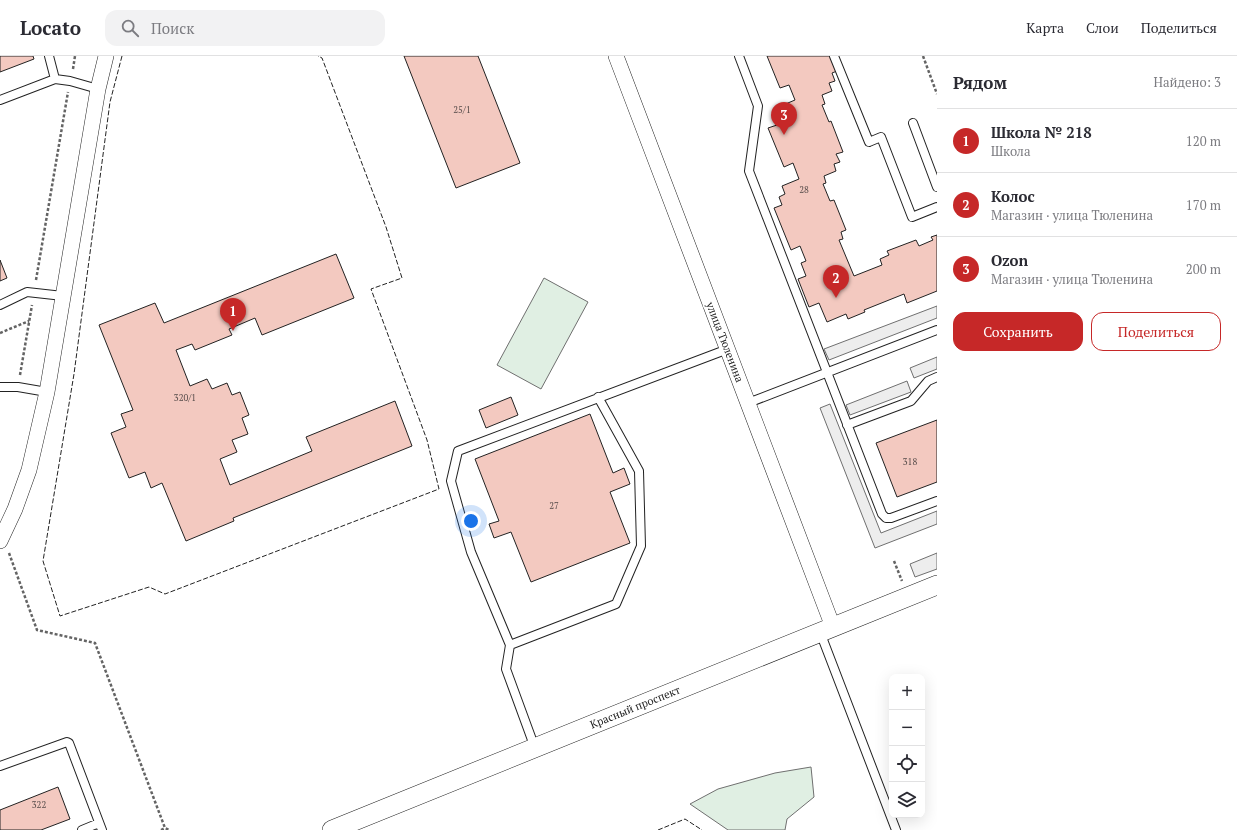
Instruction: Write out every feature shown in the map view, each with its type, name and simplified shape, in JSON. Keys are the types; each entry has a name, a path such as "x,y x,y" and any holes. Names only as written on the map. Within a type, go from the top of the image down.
{"street":[{"path":"1,538 29,470 47,392 98,90 106,56"},
{"name":"улица Тюленина","path":"616,56 748,403 827,630"},
{"name":"Красный проспект","path":"332,830 937,585"}],"lane":[{"path":"49,56 55,79"},
{"path":"739,56 758,106 749,171 881,511 886,518 891,518 937,500"},
{"path":"834,56 868,142 881,137 912,217 937,207"},
{"path":"0,100 55,79 70,81 98,90"},
{"path":"913,123 937,187"},
{"path":"0,305 28,292 63,296"},
{"path":"748,403 937,330"},
{"path":"535,748 506,669 510,645 471,552 451,481 458,451 728,349"},
{"path":"847,425 911,400 928,381 937,377"},
{"path":"0,387 18,387 47,392"},
{"path":"510,645 616,604 641,546 639,471 598,397"},
{"path":"827,630 896,830"},
{"path":"0,766 67,742 100,827 82,830"}],"path":[{"path":"18,387 70,81 76,56"},
{"path":"922,56 937,94"},
{"path":"0,333 29,321"},
{"path":"1,538 37,630 95,643 164,828 169,830"},
{"path":"894,561 903,583"}],"green space":[{"path":"544,278 588,302 541,389 497,365"},
{"path":"811,767 814,797 787,819 785,830 728,830 690,804 718,789 775,773"}],"shaded area":[{"path":"937,306 937,318 829,360 824,349"},
{"path":"937,357 937,369 914,378 910,368"},
{"path":"907,381 911,392 850,415 846,405"},
{"path":"830,404 881,533 937,511 937,524 875,548 820,408"},
{"path":"937,553 937,569 915,577 910,564"}],"building":[{"path":"0,56 33,56 34,59 0,72"},
{"path":"404,56 478,56 520,163 456,188"},
{"path":"767,56 831,56 837,71 832,73 835,81 829,83 832,91 822,95 825,104 822,105 829,122 831,121 843,152 836,154 840,162 834,164 836,171 824,176 826,183 823,184 830,201 834,200 846,230 841,232 843,239 839,240 854,276 882,265 880,259 889,255 887,251 916,240 919,246 933,240 931,237 937,235 937,291 907,303 904,294 864,310 865,312 848,319 846,314 827,322 819,303 809,307 798,279 806,276 801,263 806,261 800,246 791,250 774,208 782,205 779,197 785,194 782,186 799,179 793,163 784,167 768,128 777,125 774,118 780,115 776,108 795,100 789,85 780,88"},
{"path":"336,254 354,298 262,335 255,318 229,329 232,335 195,350 192,344 176,350 190,386 207,379 212,389 227,383 232,395 240,392 249,415 242,418 248,434 232,440 237,452 220,459 230,485 312,451 306,437 395,401 412,446 233,518 234,521 186,541 162,483 151,488 145,472 129,478 111,433 126,427 121,414 133,410 99,325 155,303 164,323"},
{"path":"0,260 7,278 0,281"},
{"path":"511,397 518,415 486,428 479,410"},
{"path":"590,414 613,473 624,468 630,484 610,492 630,543 531,582 511,532 494,538 489,524 499,521 475,459"},
{"path":"937,420 937,482 897,497 876,443"},
{"path":"58,787 70,819 41,830 0,830 0,810"}],"fence":[{"path":"122,56 110,102 74,374 43,561 60,616 149,587 165,594 439,489 427,440 371,289 402,278 386,227 322,58 318,56"},
{"path":"658,830 685,819 702,830"}],"place":[{"name":"Ozon","path":"784,135"},
{"name":"Колос","path":"836,298"},
{"name":"Школа № 218","path":"233,331"}]}
